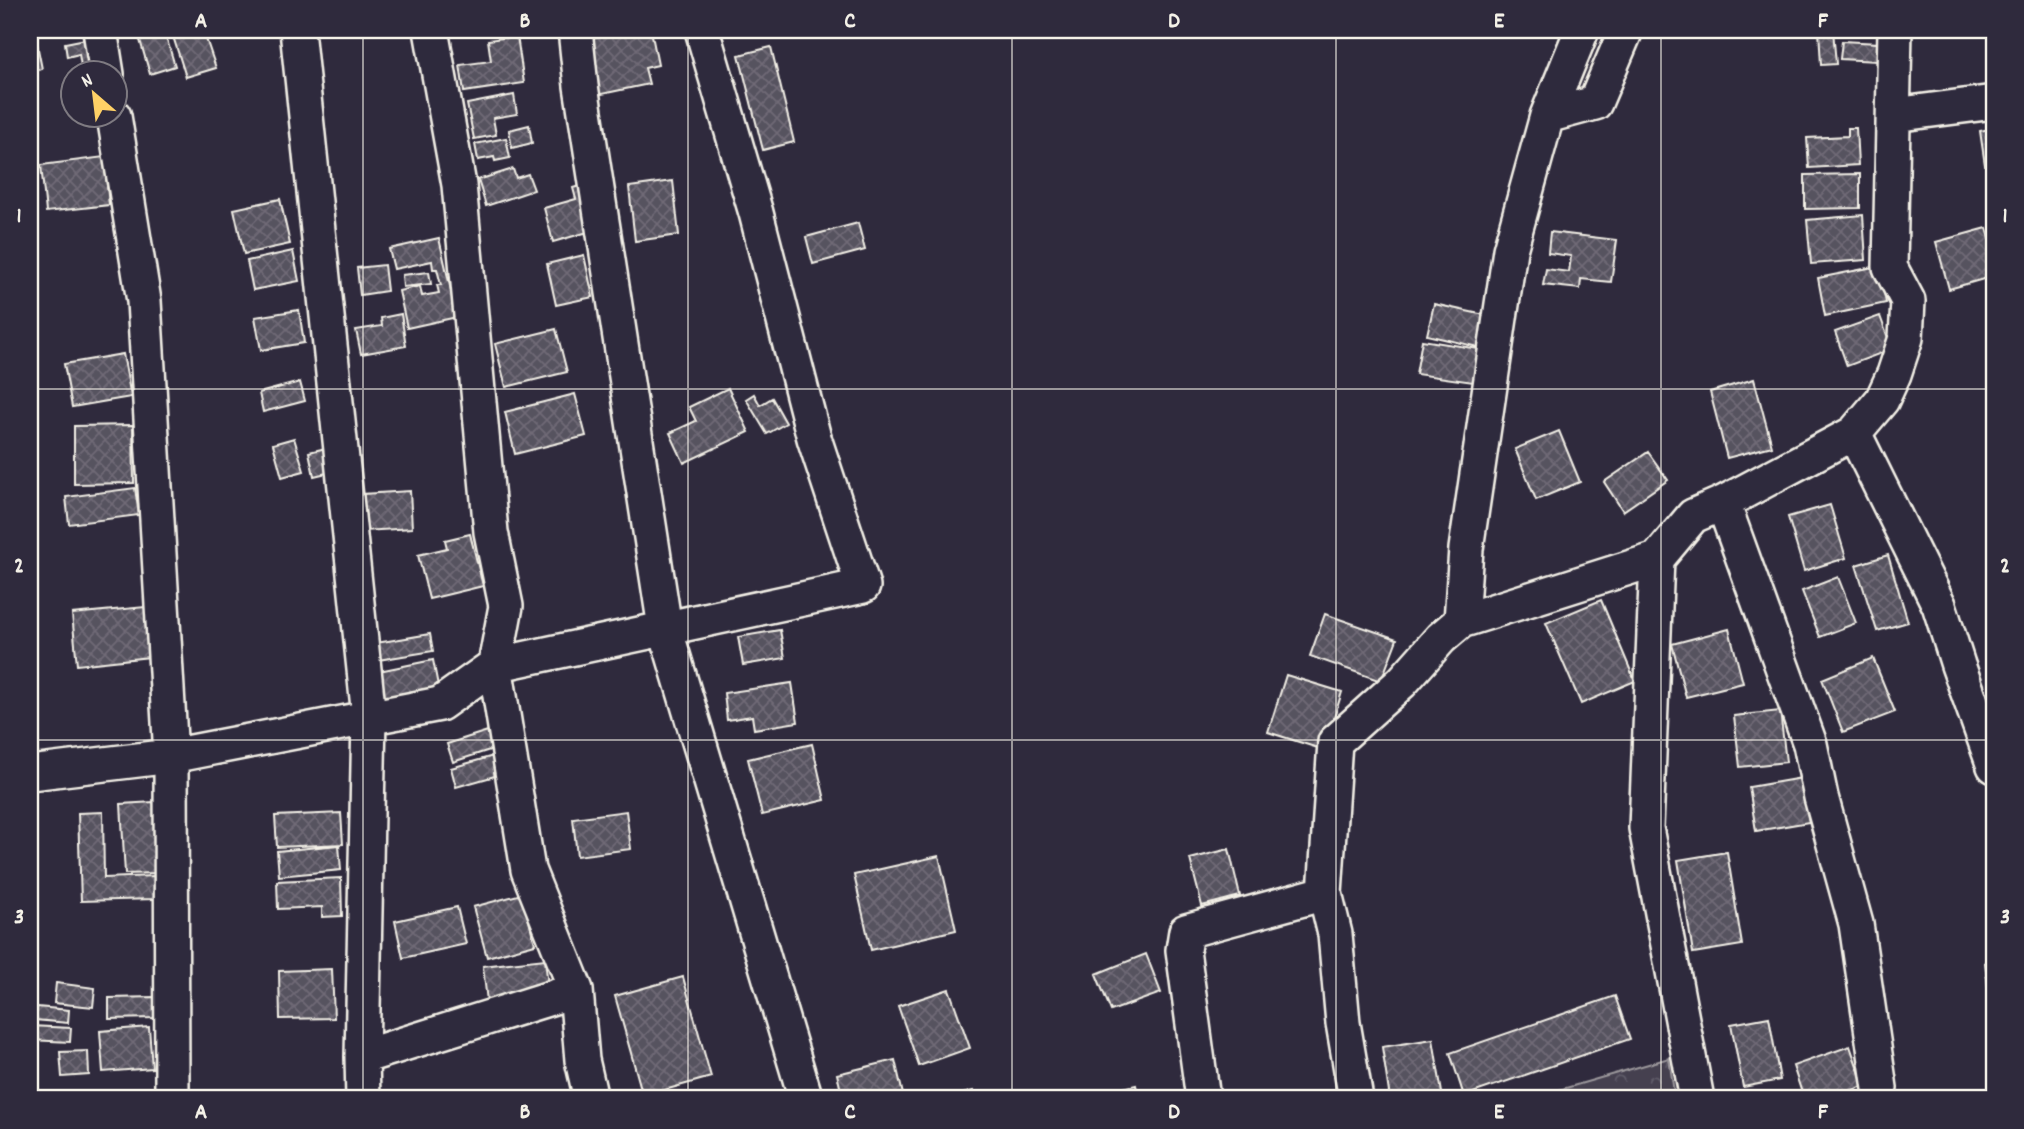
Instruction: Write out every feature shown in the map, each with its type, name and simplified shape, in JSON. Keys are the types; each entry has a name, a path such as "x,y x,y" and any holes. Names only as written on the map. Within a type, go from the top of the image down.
{"street":[{"path":"100,30 105,60"},
{"path":"297,30 369,717 363,1099"},
{"path":"431,30 459,185 491,532 506,606 495,665 528,870 576,989 582,1060 591,1099"},
{"path":"575,30 581,86 665,628 806,1099"},
{"path":"30,773 171,756 440,704 495,665 863,586 814,438 756,213 702,30"},
{"path":"1461,621 1466,549 1510,250 1547,116 1582,30"},
{"path":"1547,116 1595,103 1626,30"},
{"path":"1356,1099 1343,1023 1335,934 1325,893 1335,742 1402,682 1441,638 1461,621 1657,559 1693,516 1723,503 1854,433 1882,400 1906,338 1908,301 1890,267 1895,30"},
{"path":"1894,115 1994,102"},
{"path":"116,130 144,301 171,756 173,1099"},
{"path":"1854,433 1939,605 1994,766"},
{"path":"1723,503 1810,744 1821,797 1856,924 1880,1087"},
{"path":"1657,559 1646,828 1698,1099"},
{"path":"1203,1099 1183,950 1186,931 1325,893"},
{"path":"362,1056 576,989"}],"green space":[{"path":"1669,1058 1675,1099 1528,1099"}],"building":[{"path":"137,30 164,30 175,66 150,74"},
{"path":"171,30 203,30 216,68 186,77"},
{"path":"631,30 651,30 658,65 645,68 649,84 597,95 586,40"},
{"path":"1819,30 1833,30 1836,64 1821,65"},
{"path":"517,36 524,83 464,92 460,65 491,61 488,40"},
{"path":"91,38 95,60 80,60 79,54 67,57 65,43"},
{"path":"1842,41 1878,43 1877,61 1840,59"},
{"path":"37,44 42,69 30,72 30,45"},
{"path":"771,47 794,142 763,150 739,55"},
{"path":"514,95 517,114 493,118 496,135 474,139 467,104"},
{"path":"529,125 532,143 512,148 509,130"},
{"path":"1848,128 1856,128 1858,165 1809,168 1807,138 1848,136"},
{"path":"1994,128 1994,164 1985,165 1980,131"},
{"path":"506,138 510,158 478,160 475,144"},
{"path":"104,157 109,205 46,212 41,165"},
{"path":"513,169 516,178 528,174 534,190 486,206 478,180"},
{"path":"1860,174 1860,208 1805,209 1805,175"},
{"path":"673,181 679,235 635,241 629,187"},
{"path":"583,185 595,230 553,242 544,208 576,199 573,188"},
{"path":"280,199 290,244 244,254 234,209"},
{"path":"1863,215 1866,260 1811,264 1807,220"},
{"path":"858,223 865,250 813,264 806,237"},
{"path":"1987,228 1994,252 1994,276 1949,289 1936,242"},
{"path":"1550,232 1617,240 1611,282 1581,279 1580,289 1543,285 1546,269 1569,272 1571,256 1548,253"},
{"path":"439,238 457,317 407,328 399,291 420,286 422,296 439,293 437,285 441,285 432,261 394,269 389,249"},
{"path":"293,251 299,281 253,290 247,261"},
{"path":"584,255 593,297 556,305 547,264"},
{"path":"384,265 387,291 360,295 357,268"},
{"path":"1879,266 1886,303 1825,316 1818,278"},
{"path":"429,272 431,284 403,287 402,275"},
{"path":"1434,304 1489,316 1482,348 1427,335"},
{"path":"299,310 304,343 261,350 255,317"},
{"path":"401,314 406,346 361,354 356,330 382,326 381,318"},
{"path":"1880,316 1892,349 1847,366 1835,332"},
{"path":"556,329 567,372 506,387 495,344"},
{"path":"1422,340 1479,349 1473,382 1416,374"},
{"path":"123,354 131,397 72,407 64,364"},
{"path":"1754,379 1772,446 1727,458 1710,392"},
{"path":"300,382 305,401 263,412 259,393"},
{"path":"728,388 749,432 684,463 670,433 696,421 689,407"},
{"path":"575,394 586,436 515,454 505,412"},
{"path":"754,394 760,405 772,398 786,423 767,434 746,399"},
{"path":"133,425 134,483 74,484 74,426"},
{"path":"1559,431 1580,482 1536,500 1515,449"},
{"path":"294,438 304,471 282,477 273,444"},
{"path":"326,448 331,472 314,476 309,452"},
{"path":"1648,452 1668,480 1623,511 1604,482"},
{"path":"135,488 139,515 69,524 66,497"},
{"path":"410,491 412,528 364,531 362,494"},
{"path":"1830,505 1846,558 1804,571 1788,517"},
{"path":"470,534 483,586 429,599 418,555 447,548 445,540"},
{"path":"1888,555 1908,622 1877,631 1856,565"},
{"path":"1838,577 1856,623 1820,637 1802,591"},
{"path":"1601,600 1635,681 1581,704 1546,623"},
{"path":"145,607 149,657 77,665 72,614"},
{"path":"1325,614 1397,639 1381,681 1310,656"},
{"path":"1729,629 1743,683 1686,697 1672,644"},
{"path":"780,630 785,658 743,665 738,637"},
{"path":"430,634 433,651 372,661 370,644"},
{"path":"1873,658 1895,712 1843,732 1822,679"},
{"path":"433,660 439,691 381,708 374,672"},
{"path":"1286,675 1342,692 1324,750 1268,732"},
{"path":"792,683 798,722 754,729 752,716 727,720 724,693"},
{"path":"1780,711 1786,762 1740,767 1734,716"},
{"path":"497,728 502,746 453,762 447,744"},
{"path":"812,744 825,800 762,815 748,759"},
{"path":"504,753 509,772 456,787 451,768"},
{"path":"1802,778 1809,822 1756,831 1749,787"},
{"path":"154,802 158,873 125,874 121,804"},
{"path":"626,811 631,849 577,856 573,818"},
{"path":"103,812 104,878 154,876 154,899 81,901 78,813"},
{"path":"341,813 343,844 277,847 275,816"},
{"path":"339,845 341,870 279,876 277,851"},
{"path":"1229,849 1240,896 1202,906 1190,859"},
{"path":"1727,852 1742,945 1693,953 1678,860"},
{"path":"939,856 956,930 871,950 854,875"},
{"path":"341,878 342,916 322,917 322,907 278,909 277,881"},
{"path":"522,894 535,944 487,957 473,907"},
{"path":"457,907 466,944 403,958 395,921"},
{"path":"1146,954 1161,993 1111,1011 1096,974"},
{"path":"545,959 549,995 487,1002 483,966"},
{"path":"1994,961 1994,994 1989,995 1985,962"},
{"path":"332,969 334,1018 280,1019 279,971"},
{"path":"683,977 711,1077 643,1096 615,996"},
{"path":"56,983 95,988 93,1007 54,1003"},
{"path":"949,989 970,1048 919,1066 898,1006"},
{"path":"1615,996 1630,1039 1464,1096 1450,1053"},
{"path":"155,997 155,1018 109,1019 109,998"},
{"path":"37,1007 69,1010 68,1023 35,1020"},
{"path":"1769,1017 1780,1080 1743,1087 1731,1024"},
{"path":"30,1026 71,1028 70,1042 30,1040"},
{"path":"149,1027 152,1068 103,1072 100,1031"},
{"path":"1433,1039 1443,1099 1390,1099 1382,1047"},
{"path":"1850,1046 1864,1086 1827,1099 1804,1099 1793,1066"},
{"path":"88,1051 89,1075 62,1077 60,1052"},
{"path":"895,1060 904,1099 843,1099 837,1074"},
{"path":"1136,1085 1139,1099 1077,1099"},
{"path":"973,1091 975,1099 946,1099"}]}
